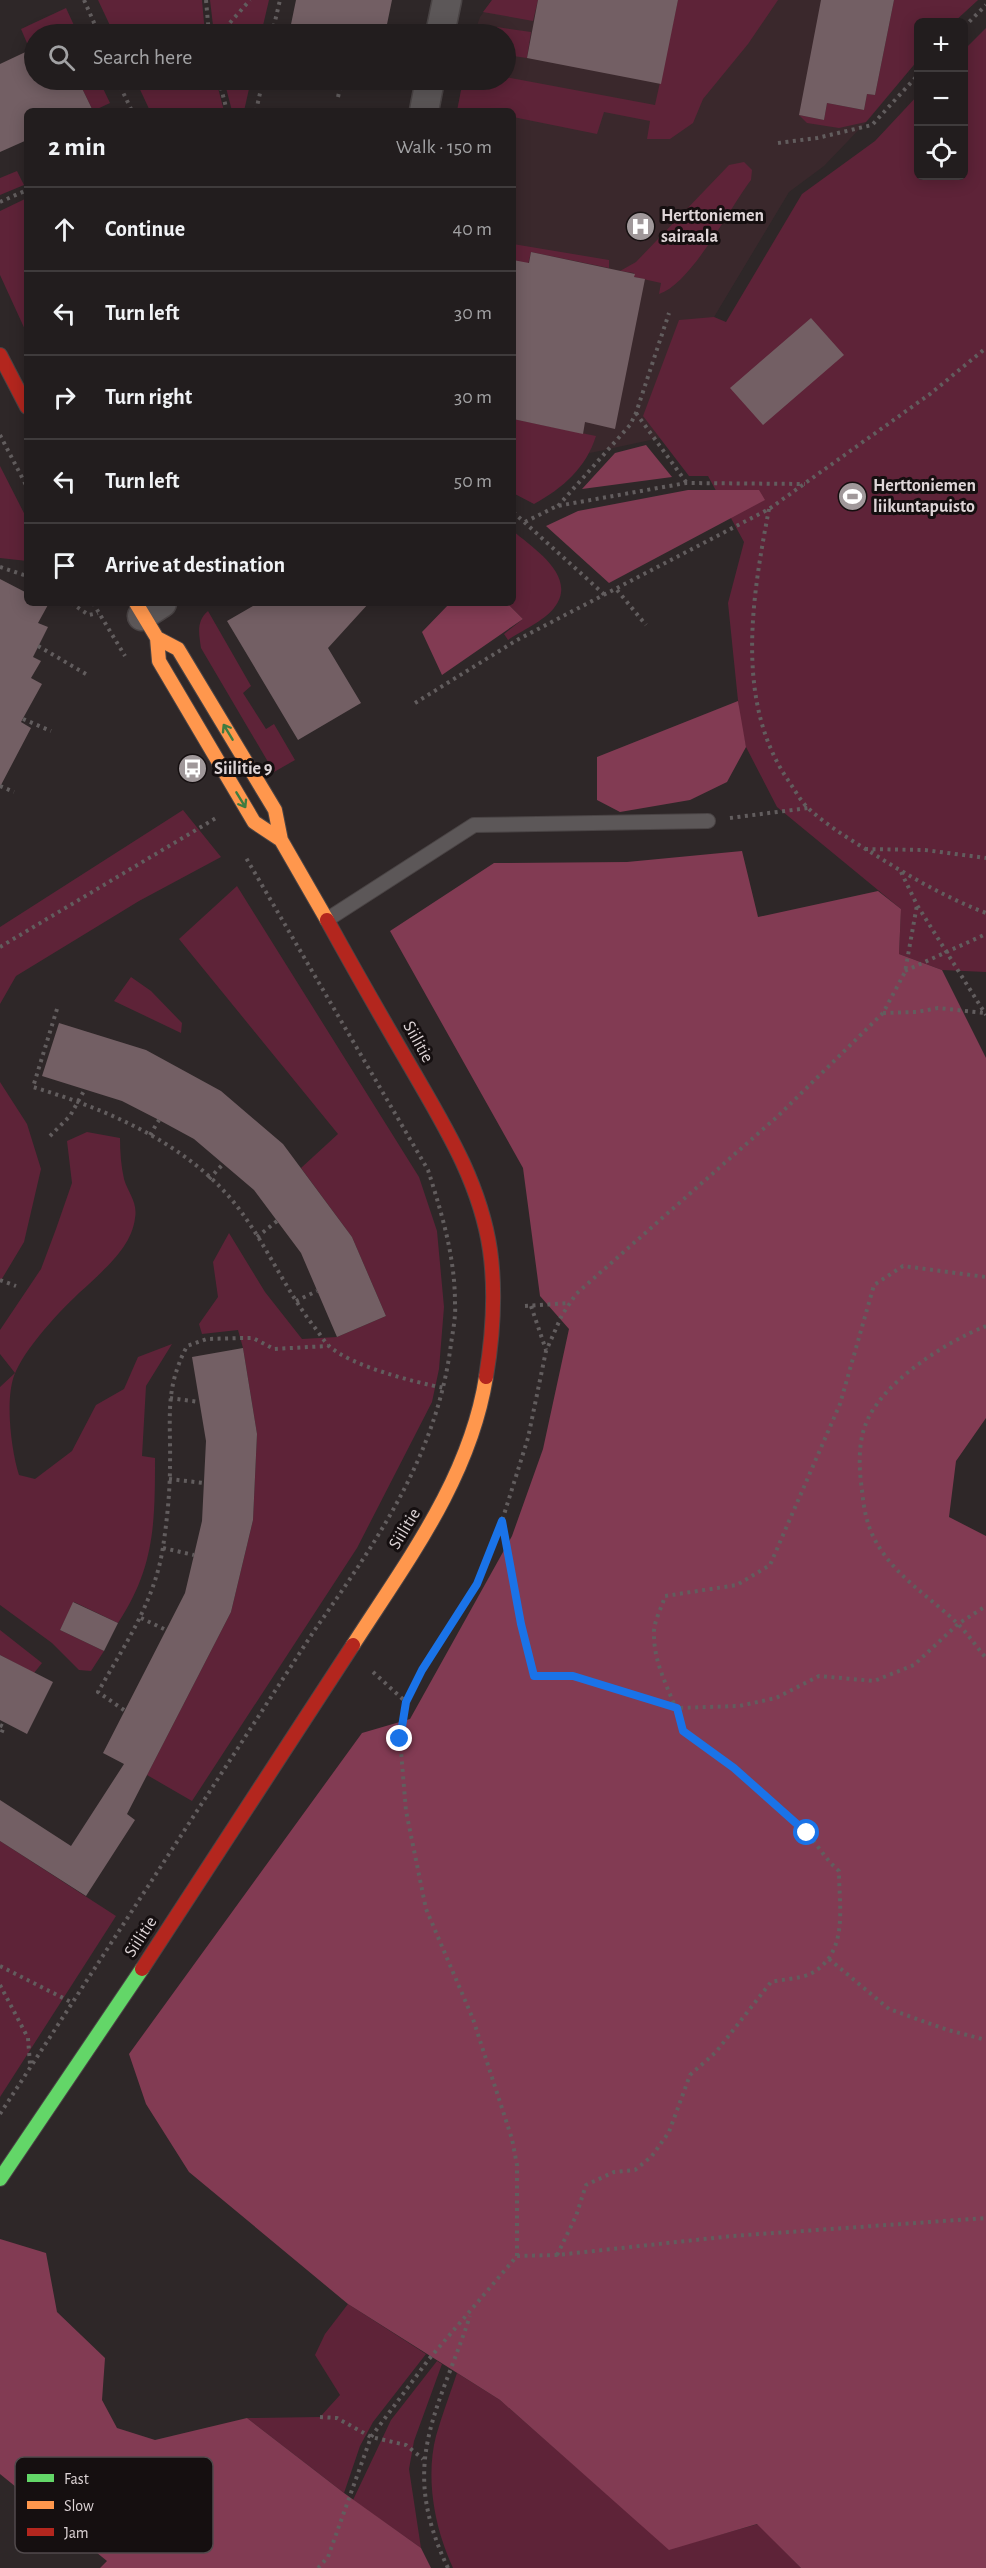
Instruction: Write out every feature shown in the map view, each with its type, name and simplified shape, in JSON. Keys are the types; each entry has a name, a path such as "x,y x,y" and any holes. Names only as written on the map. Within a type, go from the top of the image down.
{"street":[{"path":"442,24 447,0"},
{"path":"425,108 428,90"},
{"path":"0,355 24,401"},
{"name":"Siilitie","path":"149,615 159,661 254,822 281,840"},
{"name":"Siilitie","path":"0,2179 102,2030 418,1544 455,1478 480,1409 489,1365 493,1284 484,1219 470,1177 453,1141 281,840 275,810 189,666 178,649 149,615"}],"lane":[{"path":"328,919 474,825 708,821"}],"path":[{"path":"84,0 95,24"},
{"path":"206,0 208,24"},
{"path":"229,24 250,0"},
{"path":"274,24 280,0"},
{"path":"968,22 986,5"},
{"path":"778,142 817,138 872,125 914,79"},
{"path":"122,90 131,108"},
{"path":"222,90 226,108"},
{"path":"257,108 261,90"},
{"path":"338,98 340,90"},
{"path":"0,202 24,191"},
{"path":"557,506 630,425 669,313"},
{"path":"415,703 518,640 769,509 930,394 986,348"},
{"path":"636,413 686,483"},
{"path":"0,435 24,481"},
{"path":"525,522 557,506 686,483 806,484"},
{"path":"769,509 760,554 751,644 756,688 765,732 782,772 808,808 865,849 945,897 985,911"},
{"path":"516,514 606,596"},
{"path":"0,567 24,575"},
{"path":"617,590 646,625"},
{"path":"76,606 89,615 99,613"},
{"path":"39,646 86,674"},
{"path":"23,719 51,731"},
{"path":"0,786 14,792"},
{"path":"708,821 808,808"},
{"path":"0,947 221,816"},
{"path":"865,849 925,850 986,858"},
{"path":"0,2114 70,2002 314,1631 366,1557 419,1462 444,1388 456,1305 446,1227 428,1170 243,853"},
{"path":"900,871 917,905 985,1014"},
{"path":"318,2568 328,2557 371,2437 429,2359 517,2256 517,2165 512,2139 472,2019 426,1909 406,1811 400,1739 406,1702 422,1670 477,1584 502,1521 528,1438 546,1351 570,1303 631,1244 786,1108 883,1013 905,972 917,905"},
{"path":"905,972 945,951 986,934"},
{"path":"883,1013 917,1012 939,1008 985,1014"},
{"path":"57,1009 33,1087 81,1101 129,1122 209,1179 235,1204 328,1346 352,1361 444,1388"},
{"path":"50,1137 81,1101 85,1089"},
{"path":"150,1135 159,1120"},
{"path":"209,1179 223,1164"},
{"path":"257,1236 277,1221"},
{"path":"558,2255 576,2216 586,2185 614,2172 634,2170 652,2156 669,2132 690,2075 716,2052 771,1982 810,1973 829,1959 840,1938 839,1871 825,1859 807,1833 734,1768 683,1731 677,1708 658,1670 653,1631 665,1596 737,1585 770,1565 840,1404 874,1285 903,1266 986,1277"},
{"path":"0,1280 16,1286"},
{"path":"296,1300 317,1291"},
{"path":"546,1351 531,1306 570,1303"},
{"path":"986,1326 967,1334 909,1372 878,1404 864,1426 859,1468 866,1522 881,1551 915,1587 958,1624 986,1658"},
{"path":"124,1710 98,1692 141,1618 156,1579 163,1548 169,1479 170,1398 176,1366 187,1346 207,1339 254,1338 274,1349 328,1346"},
{"path":"170,1398 199,1402"},
{"path":"169,1479 204,1483"},
{"path":"502,1521 521,1624 534,1676 573,1676 677,1708 739,1706 776,1698 819,1676 874,1681 914,1665 958,1624 986,1606"},
{"path":"163,1548 194,1555"},
{"path":"141,1618 166,1630"},
{"path":"379,1676 406,1702"},
{"path":"0,1725 4,1727 0,1736"},
{"path":"829,1959 889,2009 948,2030 986,2040"},
{"path":"0,1966 70,2002"},
{"path":"0,1985 28,2037 30,2066"},
{"path":"517,2256 558,2255 732,2236 986,2218"},
{"path":"448,2568 428,2520 423,2459 434,2416 471,2312"},
{"path":"320,2417 337,2418 371,2437 406,2445 423,2459"}],"shaded area":[{"path":"98,0 202,0 204,24 109,24"},
{"path":"210,0 269,0 263,24 213,24"},
{"name":"Herttoniemen sairaala","path":"492,0 978,0 958,18 914,18 914,65 870,118 824,166 789,192 714,317 686,445 660,438 590,453 516,439 516,108 458,108 461,90 516,90 516,24 478,24"},
{"path":"492,0 538,0 533,21 483,12"},
{"path":"678,0 778,0 748,44 703,99 693,123 670,139 647,139 650,121 604,112 597,134 516,118 516,108 458,108 461,90 516,90 516,79 655,105"},
{"path":"894,0 978,0 958,18 914,18 914,65 866,122 839,128 807,123 799,115 824,120 827,103 864,110 867,94 875,95"},
{"path":"66,8 73,24 32,24"},
{"name":"Herttoniemen liikuntapuisto","path":"986,28 986,972 942,970 899,954 901,909 777,807 746,747 740,720 728,603 744,542 708,476 689,476 643,416 679,320 714,317 726,322 802,194 875,141 914,99 914,180 968,180 968,46"},
{"path":"516,30 531,32 527,58 516,56"},
{"path":"83,90 104,90 110,103 99,108 92,108"},
{"path":"140,90 219,90 223,108 149,108"},
{"path":"227,90 249,90 245,108 231,108"},
{"path":"744,162 752,170 751,180 709,244 684,276 659,294 661,283 634,277 634,273 620,271 636,262 729,165"},
{"path":"17,171 24,185 0,195 0,178"},
{"path":"24,199 24,327 0,275 0,211"},
{"path":"516,244 609,260 609,268 531,252 527,269 516,262"},
{"path":"516,420 596,436 586,458 572,476 555,491 534,504 516,495"},
{"path":"646,445 672,477 582,489 615,453"},
{"path":"0,466 24,513 24,561 0,558"},
{"path":"688,490 759,490 765,500 609,583 546,526 578,511"},
{"path":"516,534 550,564 561,585 560,596 550,613 508,640 504,634 523,619 510,606 516,606"},
{"path":"447,606 510,606 523,619 442,675 422,632"},
{"path":"208,611 251,686 243,693 266,729 274,724 295,760 274,772 201,648 200,623"},
{"path":"738,701 746,747 727,782 690,800 620,812 597,800 597,757"},
{"path":"183,810 221,857 139,901 16,976 0,1004 0,927"},
{"path":"742,851 758,917 878,891 901,909 899,954 942,970 986,1058 986,1418 956,1461 949,1517 986,1536 986,2568 801,2568 757,2524 669,2550 500,2400 348,2304 189,2172 146,2104 129,2054 362,1733 410,1719 512,1536 543,1449 569,1329 540,1296 523,1168 390,931 494,863 627,862"},
{"path":"237,886 419,1177 437,1231 444,1307 439,1369 432,1402 357,1548 192,1801 147,1775 231,1612 253,1520 257,1434 238,1330 202,1334 199,1324 218,1297 213,1262 229,1233 265,1292 302,1339 337,1337 386,1316 352,1237 301,1168 338,1134 179,939"},
{"path":"131,977 151,991 182,1023 181,1033 114,1001"},
{"path":"0,1082 27,1124 41,1169 24,1242 0,1282"},
{"path":"87,1132 120,1138 123,1174 134,1202 135,1218 129,1237 118,1254 48,1325 16,1371 10,1394 10,1423 13,1452 19,1475 35,1479 72,1451 96,1405 124,1389 138,1357 172,1344 146,1386 142,1456 155,1458 154,1503 150,1544 139,1583 118,1623 74,1602 60,1630 104,1651 91,1671 79,1670 52,1643 0,1605 0,1387 15,1373 0,1354 0,1330 41,1269 56,1229 72,1183 67,1141"},
{"path":"0,1630 42,1663 34,1673 0,1655"},
{"path":"0,1841 116,1916 0,2097"},
{"path":"0,2239 46,2253 57,2312 105,2358 102,2400 117,2428 155,2440 247,2418 344,2493 421,2548 431,2568 100,2568 107,2561 97,2553 213,2553 213,2457 15,2457 15,2486 0,2474"},
{"path":"348,2304 426,2354 373,2422 360,2446 344,2493 247,2418 320,2417 340,2395 315,2355 325,2334"},
{"path":"437,2361 442,2364 414,2441 409,2469 421,2548 353,2500 391,2420"},
{"path":"457,2373 500,2400 669,2549 758,2524 801,2568 453,2568 437,2520 431,2469 436,2436"}],"building":[{"path":"296,0 392,0 387,24 291,24"},
{"path":"538,0 678,0 661,84 527,58"},
{"path":"821,0 894,0 875,95 867,94 864,110 827,103 824,120 799,115"},
{"path":"24,53 24,90 83,90 92,108 24,108 24,141 0,152 0,64"},
{"path":"531,252 635,274 634,277 645,279 615,429 585,422 583,434 516,420 516,261 529,263"},
{"path":"811,318 844,355 763,425 730,388"},
{"path":"0,579 24,591 24,606 47,606 38,623 48,627 33,657 41,661 31,678 42,684 21,722 31,728 0,787"},
{"path":"253,606 366,606 328,648 361,703 298,740 227,621"},
{"path":"59,1023 146,1050 221,1091 283,1144 352,1237 386,1316 337,1337 301,1253 254,1190 194,1139 159,1120 122,1101 42,1076"},
{"path":"243,1348 257,1434 253,1520 231,1612 127,1814 135,1820 86,1896 0,1841 0,1800 71,1846 124,1764 103,1753 185,1593 202,1521 206,1441 192,1357"},
{"path":"73,1602 118,1623 104,1651 60,1630"},
{"path":"0,1655 53,1682 27,1734 0,1720"}],"traffic: fast":[{"path":"0,2179 142,1969"}],"traffic: slow":[{"path":"138,606 157,638 159,661 254,822 281,840"},
{"path":"157,638 178,649 275,810 281,840 327,920"},
{"path":"353,1645 415,1550 451,1484 478,1414 486,1377"}],"traffic: jam":[{"path":"0,355 24,401"},
{"path":"327,920 448,1132 478,1201 490,1250 493,1282 492,1329 486,1377"},
{"path":"142,1969 353,1645"}],"place":[{"name":"Herttoniemen sairaala","path":"640,226"},
{"name":"Herttoniemen liikuntapuisto","path":"852,496"},
{"name":"Siilitie 9","path":"193,769"}],"route":[{"path":"400,1739 406,1702 422,1670 477,1584 502,1521 521,1624 534,1676 573,1676 677,1708 683,1731 734,1768 807,1833"}]}
